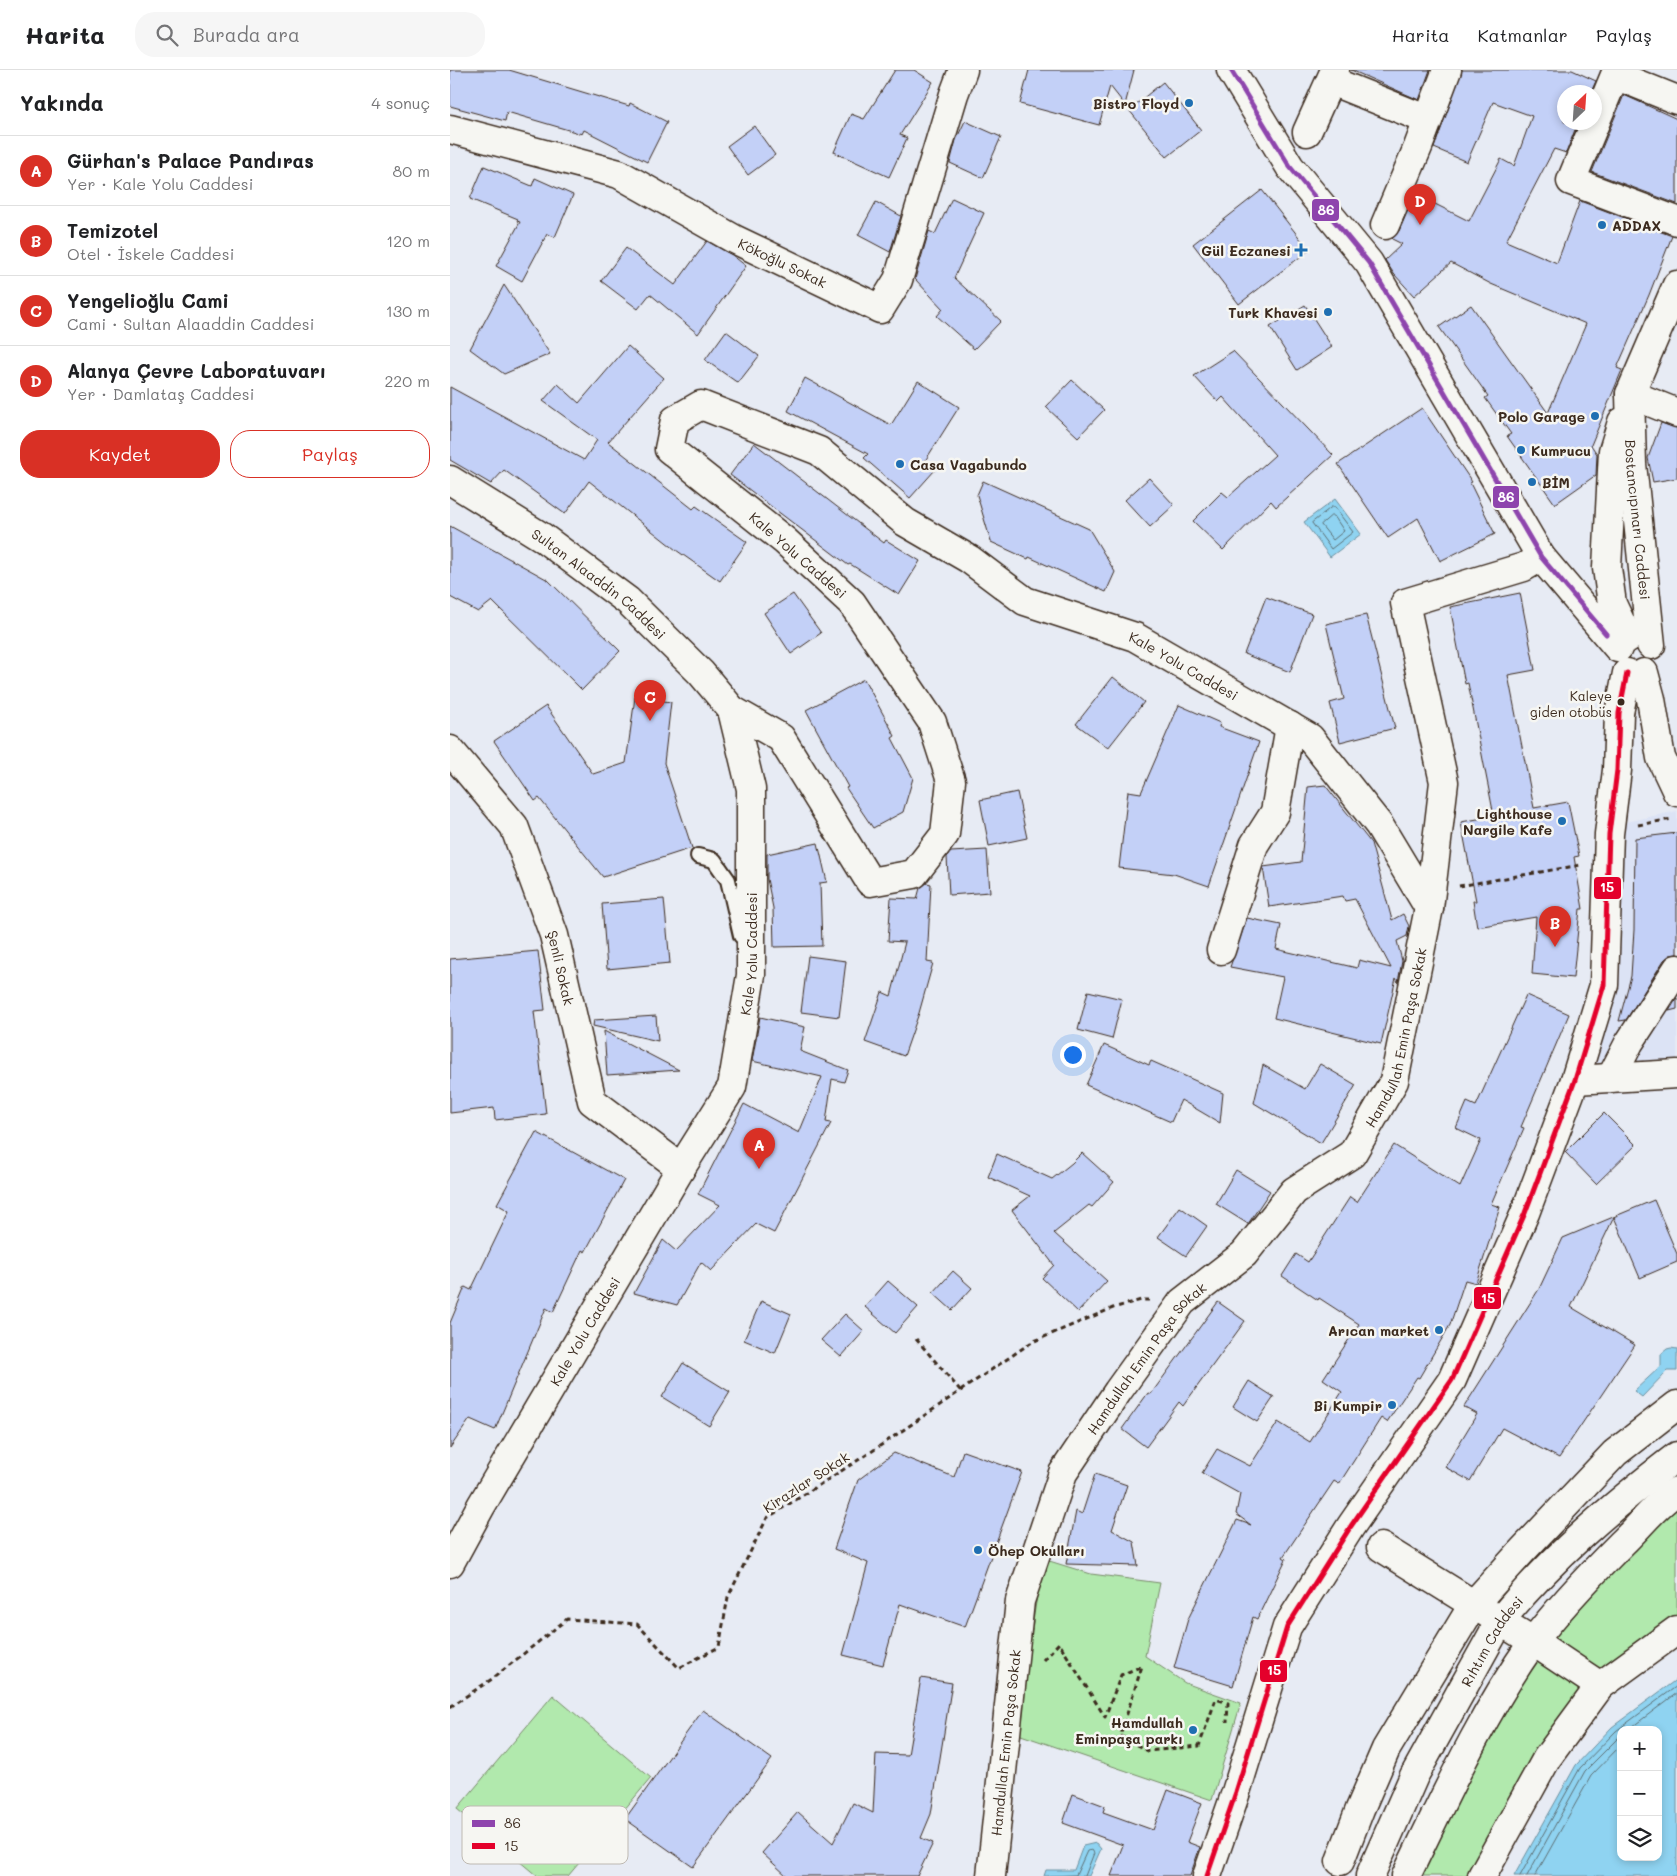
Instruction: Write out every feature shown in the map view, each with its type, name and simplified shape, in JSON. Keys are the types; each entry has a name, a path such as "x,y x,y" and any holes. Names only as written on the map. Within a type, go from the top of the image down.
{"street":[{"name":"Kökoğlu Sokak","path":"450,129 619,174 734,239 880,309 898,280 951,102 963,70"},
{"path":"1231,70 1290,167 1369,263 1541,557 1632,644 1617,663 1623,671 1636,673"},
{"path":"1384,225 1447,70"},
{"path":"1306,132 1333,75 1428,120"},
{"path":"1677,100 1615,75 1571,181 1677,221"},
{"name":"Bostancıpınarı Caddesi","path":"1632,644 1612,604 1607,568 1613,451 1630,394 1677,285"},
{"path":"1630,394 1677,413"},
{"name":"Bostancıpınarı Caddesi","path":"1630,394 1632,644"},
{"name":"Kale Yolu Caddesi","path":"732,710 781,738 870,882 914,874 945,834 951,781 932,722 852,603 785,540 669,449 675,420 701,405 818,451 905,522 969,559 1025,601 1135,637 1310,738 1379,825 1430,899"},
{"name":"Sultan Alaaddin Caddesi","path":"450,480 542,537 628,601 701,673 732,710"},
{"path":"1430,899 1444,782 1405,603 1524,567 1541,557"},
{"path":"1636,673 1651,699 1660,758 1677,792"},
{"path":"1208,1876 1287,1627 1351,1526 1452,1380 1525,1213 1574,1080 1604,985 1609,834 1616,770 1619,713 1636,673"},
{"name":"Kale Yolu Caddesi","path":"450,1563 481,1506 681,1168 732,1087 750,976 751,789 732,710"},
{"path":"1221,950 1254,845 1275,812 1290,726"},
{"name":"Şenli Sokak","path":"450,750 514,826 554,935 592,1101 681,1168"},
{"name":"Hamdullah Emin Paşa Sokak","path":"991,1876 1020,1601 1062,1473 1118,1390 1182,1302 1244,1254 1294,1191 1352,1154 1394,1081 1430,899"},
{"path":"1611,1078 1629,1043 1677,969"},
{"path":"1574,1080 1677,1074"},
{"path":"1340,1861 1386,1749 1474,1605 1529,1543 1615,1453 1677,1405"},
{"name":"Rıhtım Caddesi","path":"1370,1876 1414,1776 1500,1621 1518,1599 1563,1553 1612,1508 1677,1456"},
{"path":"1406,1876 1496,1698 1534,1642 1573,1592 1640,1526 1665,1498 1677,1491"},
{"path":"1381,1547 1534,1642 1600,1686"},
{"path":"1482,1876 1547,1758 1600,1686 1677,1630"}],"lane":[{"path":"698,856 714,860 728,880 750,976"}],"path":[{"path":"1637,826 1664,821"},
{"path":"1430,899 1586,864"},
{"name":"Kirazlar Sokak","path":"450,1707 492,1679 567,1619 637,1624 679,1668 719,1648 728,1597 767,1518 871,1452 1032,1342 1113,1308 1141,1300 1182,1302"},
{"path":"916,1339 960,1390"},
{"path":"1041,1662 1059,1643 1105,1717 1121,1675 1142,1666 1120,1736 1148,1751 1199,1746 1216,1699 1228,1704 1226,1728"}],"shaded area":[{"path":"1677,811 1677,1087 1583,1092 1618,972 1620,916 1616,824"}],"green space":[{"path":"1677,1496 1677,1624 1599,1681 1540,1640"},
{"path":"1043,1559 1091,1574 1160,1583 1145,1656 1185,1683 1241,1703 1212,1800 1015,1733"},
{"path":"1535,1647 1594,1687 1478,1876 1409,1876"},
{"path":"553,1695 651,1778 627,1806 462,1806 462,1813 457,1809"},
{"path":"523,1864 578,1864 568,1876 537,1876"}],"water":[{"path":"1335,499 1361,534 1330,557 1304,522"},
{"path":"1671,1348 1677,1349 1677,1371 1667,1371 1642,1397 1634,1391 1661,1366 1661,1354"},
{"path":"1677,1679 1677,1876 1514,1876 1576,1765 1612,1727"},
{"path":"1096,1843 1101,1849 1089,1876 1044,1876 1046,1870 1074,1870 1083,1846"}],"building":[{"path":"450,70 509,70 629,106 630,103 667,122 647,162 584,130 582,134 507,112 505,121 450,106"},
{"path":"895,70 914,70 933,82 900,135 907,138 889,177 834,152 851,114 864,119"},
{"path":"1029,70 1134,70 1125,105 1110,86 1099,125 1020,104"},
{"path":"1351,70 1430,70 1419,100"},
{"path":"1462,70 1572,70 1596,81 1594,85 1557,85 1557,130 1575,130 1566,153 1554,149 1506,241 1557,263 1580,201 1672,236 1617,368 1622,370 1591,445 1597,454 1596,475 1555,504 1507,436 1511,434 1485,398 1488,396 1439,327 1471,305 1548,413 1586,324 1491,284 1451,263 1414,296 1394,274 1385,260 1402,244 1392,239 1399,231 1415,194 1469,221 1501,159 1514,166 1532,116 1493,102 1467,162 1434,148"},
{"path":"1163,82 1201,130 1167,157 1129,110"},
{"path":"1624,95 1677,119 1677,204 1592,172"},
{"path":"965,121 1001,137 983,178 950,163 956,140"},
{"path":"754,126 775,155 748,175 727,146"},
{"path":"484,166 532,186 535,178 573,195 555,237 547,234 522,281 496,266 520,222 517,221 518,219 470,199"},
{"path":"1262,190 1309,250 1239,304 1193,244"},
{"path":"952,198 984,213 954,278 1001,321 974,349 937,316 943,309 915,279 929,231 935,234"},
{"path":"876,202 901,216 890,252 858,235"},
{"path":"707,241 732,255 746,266 698,334 650,294 638,309 601,281 626,248 675,285"},
{"path":"504,285 550,354 504,374 470,349"},
{"path":"1305,305 1332,347 1297,370 1270,327"},
{"path":"726,331 759,356 738,383 705,360"},
{"path":"628,346 664,378 608,442 693,509 696,506 747,542 720,581 676,550 589,481 565,514 504,470 491,484 450,460 450,387 584,460 597,440 543,401 558,384 579,403"},
{"path":"1233,351 1333,455 1276,507 1271,501 1223,550 1193,521 1222,492 1228,497 1275,455 1223,397 1218,402 1194,376"},
{"path":"805,378 891,425 918,381 959,407 925,461 935,470 910,498 864,458 868,454 788,411"},
{"path":"1072,380 1104,410 1078,437 1046,407"},
{"path":"1422,408 1472,482 1470,483 1495,534 1440,561 1418,518 1388,538 1338,464"},
{"path":"1661,423 1677,428 1677,478 1653,482 1648,458"},
{"path":"754,443 884,543 886,540 920,561 899,595 850,564 848,565 730,475"},
{"path":"1149,478 1174,505 1150,527 1125,500"},
{"path":"983,481 1089,529 1115,572 1106,592 991,542 977,495"},
{"path":"450,526 548,580 620,651 582,690 492,601 478,612 450,597"},
{"path":"1520,593 1535,670 1508,675 1534,808 1568,802 1579,856 1574,857 1583,909 1580,909 1573,978 1532,974 1536,917 1477,927 1473,901 1476,901 1461,822 1494,816 1468,683 1465,684 1450,607"},
{"path":"793,594 821,633 791,654 764,613"},
{"path":"1266,597 1312,614 1290,672 1244,654"},
{"path":"1366,615 1395,728 1340,742 1330,703 1344,699 1326,624"},
{"path":"1113,677 1144,702 1108,748 1076,724"},
{"path":"864,679 895,736 892,738 913,778 903,812 873,828 846,788 848,787 806,710"},
{"path":"635,697 671,702 664,763 692,848 603,877 539,798 535,801 494,741 546,706 593,774 626,763"},
{"path":"1179,705 1220,723 1219,727 1259,742 1209,886 1174,874 1119,868 1128,791 1141,793"},
{"path":"1325,785 1371,843 1392,920 1403,914 1409,926 1407,936 1397,941 1402,961 1398,982 1396,978 1381,1044 1274,1018 1283,977 1230,967 1247,918 1281,925 1276,949 1357,968 1359,960 1391,968 1355,899 1345,901 1343,896 1269,907 1263,867 1301,862 1308,787"},
{"path":"1017,792 1027,838 989,846 980,800"},
{"path":"1677,833 1677,954 1670,955 1664,960 1626,1020 1619,1021 1631,976 1634,930 1635,838"},
{"path":"818,843 827,882 820,883 822,946 774,947 773,908 767,879 767,854"},
{"path":"987,850 990,892 949,895 947,857 951,852"},
{"path":"927,883 931,884 927,962 933,963 919,1013 904,1056 865,1042 882,992 891,996 905,942 888,941 891,898 917,899 920,888"},
{"path":"664,899 670,963 607,969 602,904"},
{"path":"538,951 545,1010 534,1011 546,1114 495,1120 494,1108 450,1113 450,959"},
{"path":"808,956 846,961 839,1017 801,1012"},
{"path":"1088,991 1122,999 1112,1039 1078,1030"},
{"path":"1526,995 1569,1014 1521,1127 1524,1128 1491,1204 1500,1207 1476,1283 1465,1280 1450,1325 1419,1378 1417,1377 1387,1422 1381,1418 1339,1484 1334,1481 1283,1557 1286,1559 1257,1619 1253,1617 1233,1686 1174,1668 1188,1619 1237,1520 1251,1525 1236,1514 1240,1494 1202,1473 1217,1449 1250,1466 1278,1422 1310,1442 1342,1392 1323,1379 1359,1324 1282,1276 1296,1254 1308,1262 1350,1197 1357,1202 1394,1145 1460,1187 1481,1140 1456,1128 1467,1102 1476,1106"},
{"path":"1677,998 1677,1009 1669,1011"},
{"path":"656,1016 658,1041 593,1026 594,1020"},
{"path":"760,1017 805,1027 800,1051 848,1070 844,1082 832,1079 826,1122 831,1123 774,1233 756,1224 711,1271 701,1262 677,1305 634,1293 663,1240 676,1251 720,1205 698,1194 744,1104 799,1133 822,1077 752,1061"},
{"path":"604,1031 679,1070 607,1075"},
{"path":"1104,1045 1149,1065 1151,1061 1223,1093 1220,1123 1181,1100 1171,1122 1086,1085"},
{"path":"1320,1064 1356,1085 1321,1143 1254,1103 1263,1065 1305,1089"},
{"path":"1604,1113 1636,1145 1596,1184 1565,1152"},
{"path":"536,1132 624,1180 585,1252 582,1250 553,1312 546,1308 495,1430 470,1419 450,1448 450,1323 465,1287 471,1290 509,1211 497,1204"},
{"path":"1082,1153 1114,1182 1092,1207 1089,1205 1054,1233 1107,1281 1078,1312 1042,1278 1054,1265 1012,1210 1030,1196 988,1177 997,1154 1052,1179"},
{"path":"1236,1170 1270,1191 1248,1224 1216,1204"},
{"path":"1654,1200 1677,1254 1677,1262 1640,1278 1614,1217 1571,1307 1635,1345 1559,1458 1502,1428 1470,1481 1445,1467 1477,1414 1464,1407 1539,1289 1563,1238"},
{"path":"1180,1207 1207,1226 1186,1256 1158,1237"},
{"path":"953,1271 972,1288 952,1310 933,1293"},
{"path":"888,1281 918,1307 895,1333 865,1307"},
{"path":"761,1301 791,1314 775,1353 744,1340"},
{"path":"1218,1302 1245,1321 1183,1406 1179,1402 1146,1447 1122,1429 1148,1393 1151,1394"},
{"path":"845,1314 864,1331 841,1357 821,1340"},
{"path":"683,1363 730,1392 709,1426 662,1397"},
{"path":"1249,1381 1274,1397 1257,1422 1233,1407"},
{"path":"963,1451 1022,1472 965,1627 900,1604 883,1665 843,1655 868,1563 834,1549 858,1480 894,1453 954,1477"},
{"path":"1095,1474 1127,1485 1112,1530 1134,1542 1138,1566 1066,1564 1076,1511 1082,1514"},
{"path":"921,1678 952,1683 931,1814 921,1838 933,1843 917,1876 787,1876 762,1853 798,1812 833,1843 853,1803 873,1813 876,1754 908,1755"},
{"path":"703,1710 772,1759 693,1867 628,1821 628,1815"},
{"path":"1168,1790 1202,1803 1187,1842 1200,1847 1190,1876 1111,1876 1123,1845 1063,1823 1073,1794 1105,1806 1103,1812 1153,1830"}],"transit line":[{"name":"86","path":"1231,70 1290,167 1369,263 1541,557 1606,634"},
{"name":"15","path":"1207,1876 1236,1792 1287,1627 1351,1526 1452,1380 1525,1213 1575,1080 1604,985 1609,834 1617,770 1619,713 1627,673"}],"place":[{"name":"Bistro Floyd","path":"1189,103"},
{"name":"Alanya Çevre Laboratuvarı","path":"1420,225"},
{"name":"ADDAX","path":"1602,225"},
{"name":"Gül Eczanesi","path":"1301,250"},
{"name":"Turk Khavesi","path":"1328,312"},
{"name":"Polo Garage","path":"1595,416"},
{"name":"Kumrucu","path":"1521,450"},
{"name":"Casa Vagabundo","path":"900,464"},
{"name":"BİM","path":"1532,482"},
{"name":"Kaleye giden otobüs","path":"1621,702"},
{"name":"Yengelioğlu Cami","path":"650,721"},
{"name":"Lighthouse Nargile Kafe","path":"1562,821"},
{"name":"Temizotel","path":"1555,947"},
{"name":"Gürhan's Palace Pandıras","path":"759,1169"},
{"name":"Arıcan market","path":"1439,1330"},
{"name":"Bi Kumpir","path":"1392,1405"},
{"name":"Öhep Okulları","path":"978,1550"},
{"name":"Hamdullah Eminpaşa parkı","path":"1193,1730"}]}
